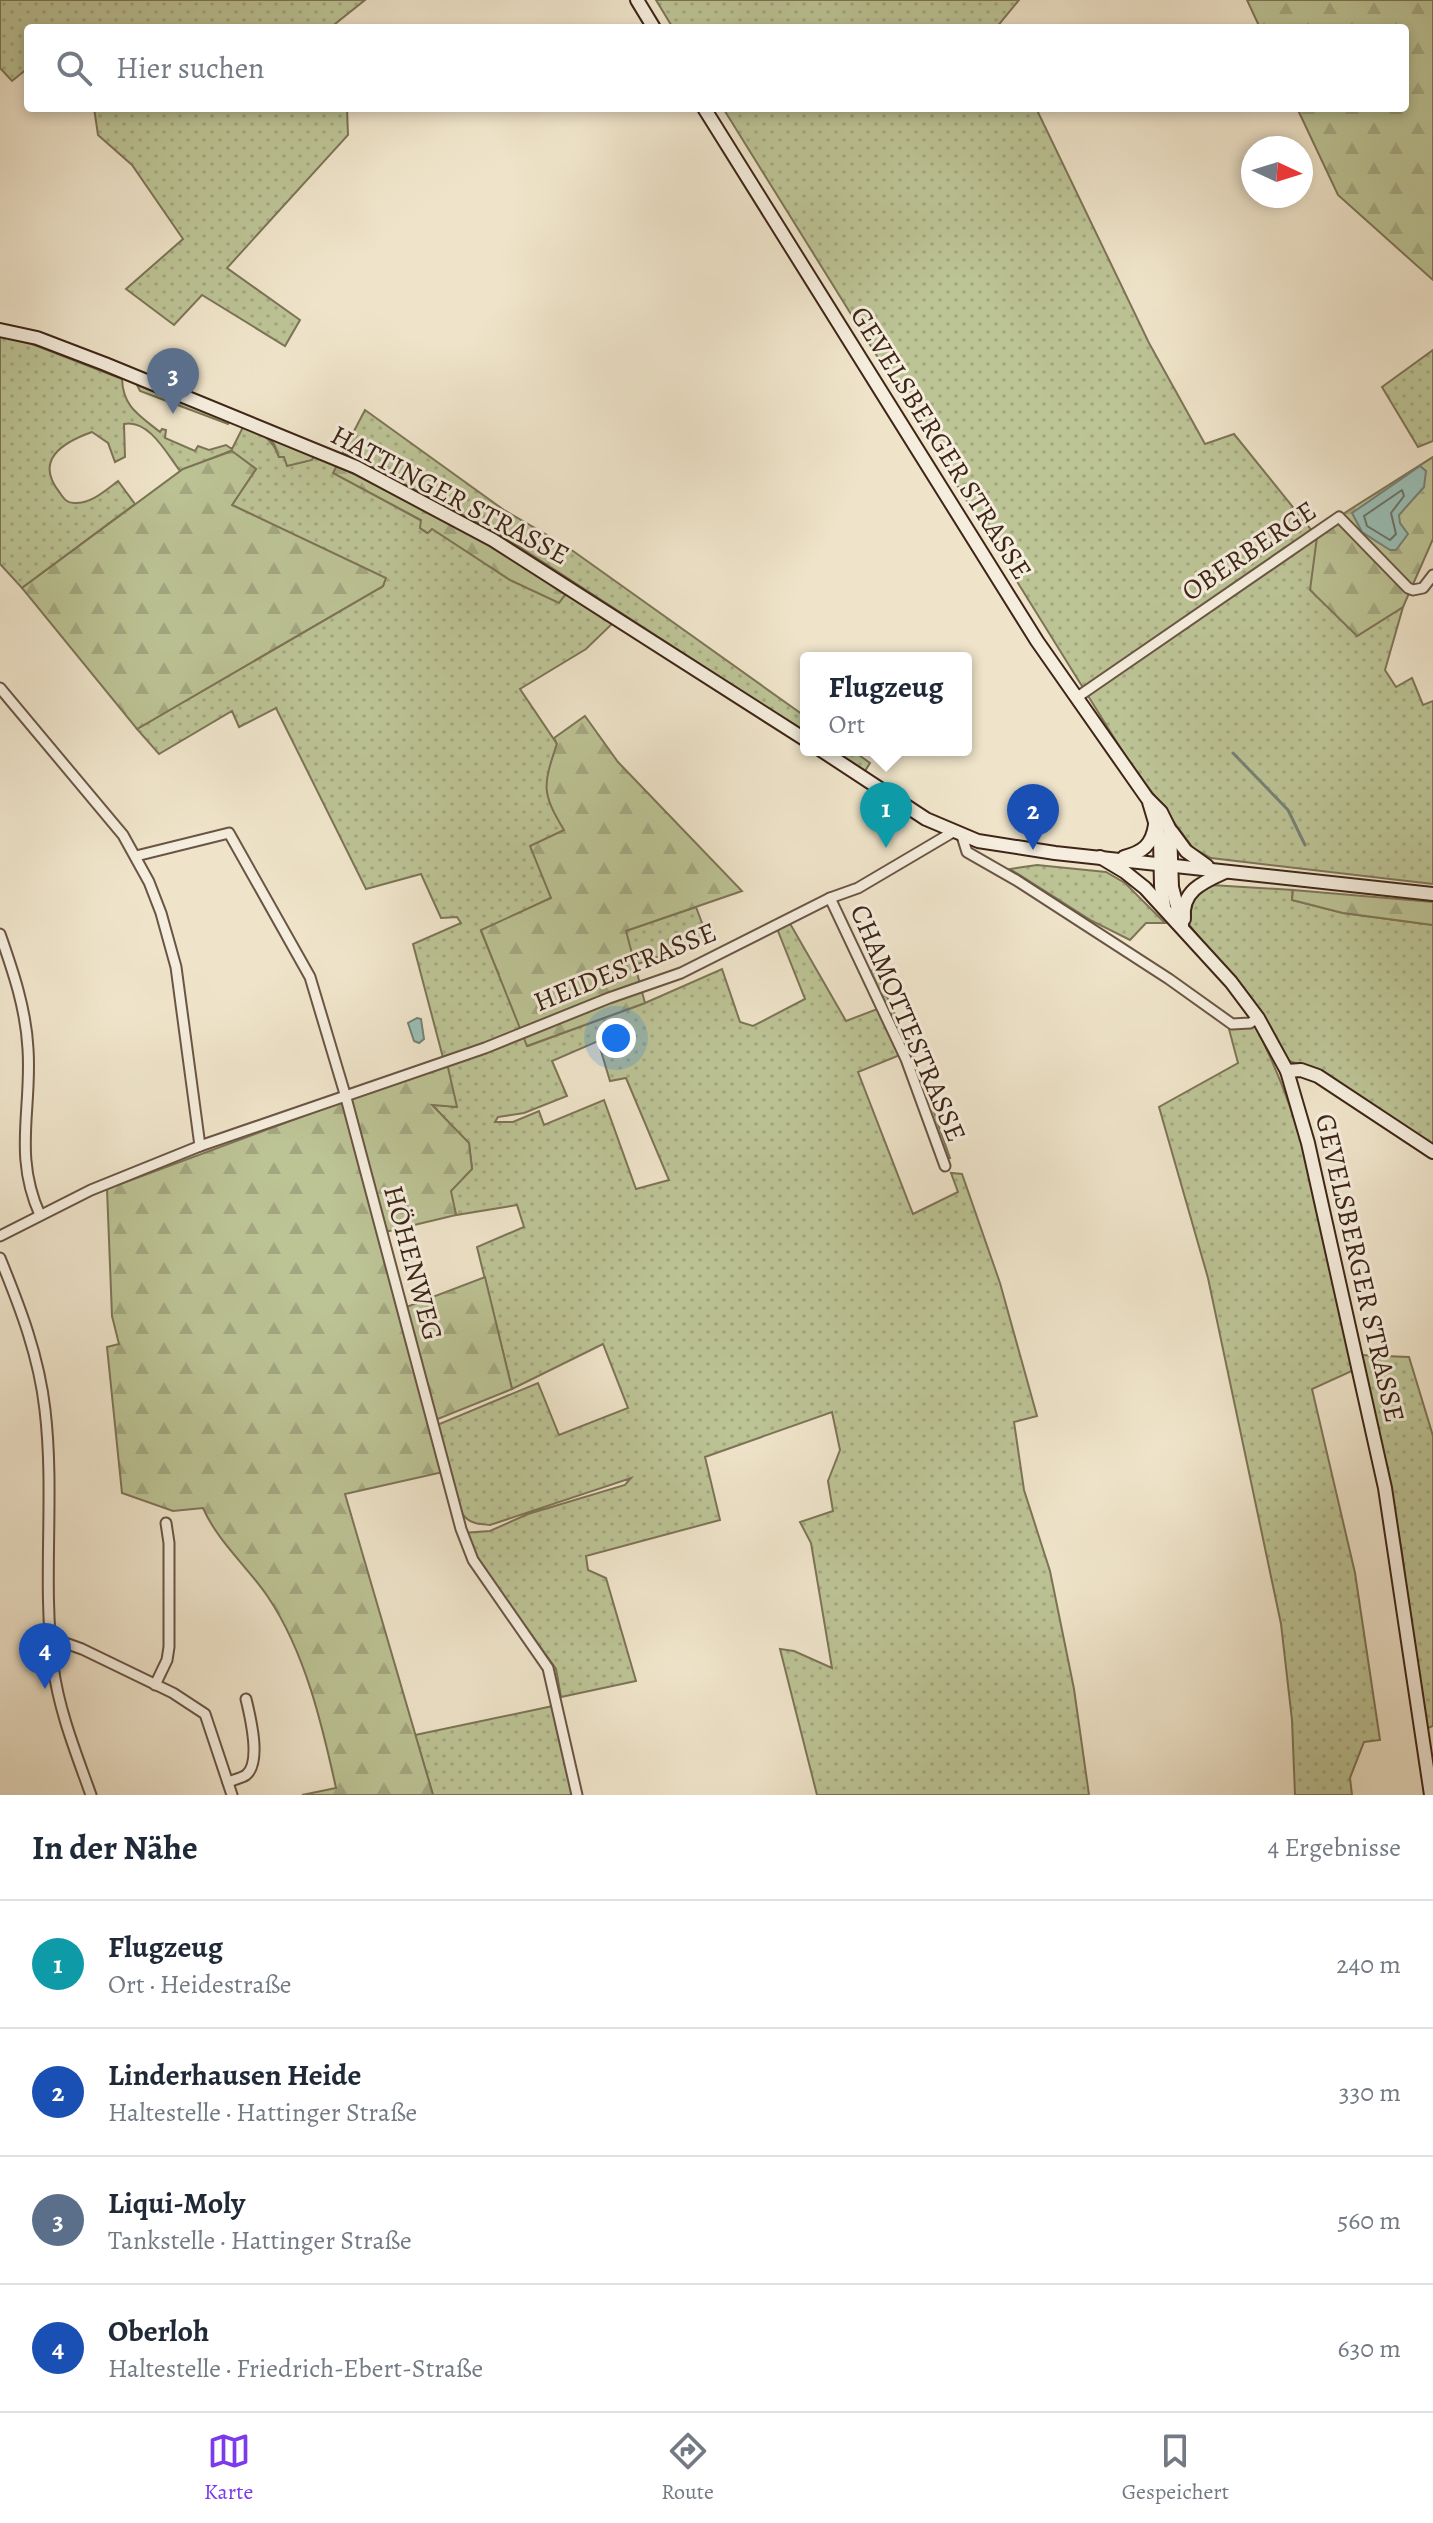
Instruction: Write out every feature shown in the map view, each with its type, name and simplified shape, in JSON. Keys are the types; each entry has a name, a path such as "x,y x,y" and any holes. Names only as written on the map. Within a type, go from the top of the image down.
{"main road":[{"path":"637,0 652,24"},
{"name":"GEVELSBERGER STRASSE","path":"706,112 999,582 1076,698 1147,798 1161,812 1170,830 1165,864 1165,909"},
{"name":"HATTINGER STRASSE","path":"0,330 37,338 195,399 370,474 518,555 800,736"},
{"path":"830,756 926,819 958,834 1033,850 1433,894"},
{"name":"GEVELSBERGER STRASSE","path":"1147,798 1187,932"},
{"path":"1118,859 1142,851 1149,844 1156,821"},
{"path":"1170,830 1196,860 1220,870"},
{"name":"GEVELSBERGER STRASSE","path":"1100,857 1125,872 1165,909 1231,982 1258,1018 1287,1071 1308,1143 1385,1488 1431,1795"},
{"path":"1187,932 1183,911 1189,893 1220,870"},
{"path":"1287,1071 1301,1070 1318,1076 1433,1152"}],"street":[{"name":"OBERBERGE","path":"1076,698 1339,517 1408,588 1423,588 1433,575"},
{"path":"0,688 123,835 136,856 161,913 176,967 200,1146"},
{"name":"HÖHENWEG","path":"136,856 229,833 310,977 345,1094 461,1529 473,1560 548,1668 577,1795"},
{"path":"958,834 967,852 1156,970 1232,1024 1250,1023 1258,1018"},
{"name":"HEIDESTRASSE","path":"0,1236 91,1190 200,1146 485,1048 681,973 830,898 858,888 958,834"},
{"name":"CHAMOTTESTRASSE","path":"830,898 906,1059 945,1166"},
{"path":"0,934 20,995 27,1035 24,1160 30,1193 40,1215"},
{"path":"0,1258 26,1324 45,1408 51,1638 57,1690 91,1795"},
{"path":"155,1685 167,1660 169,1647 169,1543 166,1523"},
{"path":"51,1638 82,1649 155,1685 205,1714 232,1795"},
{"path":"228,1782 247,1774 252,1767 253,1728 246,1699"}],"green space":[{"path":"0,0 365,0 335,24 24,24 24,71 12,81 0,68"},
{"path":"656,0 1019,0 999,24 671,24"},
{"path":"1247,0 1433,0 1433,280 1338,195 1313,136 1310,136 1299,112 1409,112 1409,24 1258,24"},
{"path":"95,112 347,112 348,135 227,268 300,320 285,346 202,295 174,325 126,289 183,239 132,165 98,135"},
{"path":"725,112 1038,112 1149,343 1205,444 1234,434 1317,537 1357,636 1403,607 1385,670 1396,687 1412,678 1423,705 1433,701 1433,884 1211,858 1193,848 1126,757"},
{"path":"0,336 32,344 122,379 125,397 139,415 160,432 166,430 165,438 195,451 198,446 209,450 226,445 232,449 244,425 266,437 279,457 315,454 337,465 334,473 422,521 420,528 427,533 432,528 567,592 614,622 586,649 520,689 557,744 550,767 549,788 553,808 565,830 551,898 481,931 528,1046 645,1003 722,969 740,1022 753,1026 805,999 776,926 788,920 846,1021 880,1008 900,1055 858,1072 913,1214 958,1192 951,1173 962,1174 1000,1283 1037,1416 1014,1422 1024,1490 1050,1571 1074,1689 1089,1795 817,1795 780,1649 794,1651 832,1668 811,1543 800,1522 833,1511 828,1481 840,1450 832,1412 705,1457 720,1520 586,1556 588,1570 606,1578 636,1681 561,1697 556,1669 475,1556 463,1533 490,1531 528,1514 625,1485 631,1478 490,1525 474,1523 466,1518 455,1500 437,1425 538,1383 559,1435 628,1408 603,1344 512,1389 477,1247 524,1227 517,1205 456,1215 450,1191 472,1169 469,1144 431,1104 456,1107 413,944 461,923 457,917 441,918 421,874 366,889 276,708 239,727 232,711 159,754 137,729 383,586 385,578 232,505 256,469 231,451 180,471 149,432 133,424 124,424 125,457 115,462 108,443 92,432 61,448 51,463 50,472 53,482 69,502 80,503 92,499 118,481 135,504 22,588 0,564","holes":["598,1041 610,1081 626,1078 669,1180 636,1189 604,1100 544,1125 539,1111 513,1122 495,1122 498,1117 524,1113 567,1096 552,1061"]},
{"path":"1433,350 1433,441 1418,447 1382,387"},
{"path":"137,385 230,420 228,424 140,391"},
{"path":"365,410 504,510 566,546 800,713 800,729 501,535 343,452"},
{"path":"267,436 315,454 312,460 287,466 284,457 279,457"},
{"path":"232,451 256,469 232,505 386,578 383,586 137,729 22,588 183,469"},
{"path":"1433,457 1433,539 1403,607 1357,636 1310,590 1317,537 1346,512"},
{"path":"337,465 474,536 567,592 559,603 510,580 432,529 428,533 420,528 421,520 333,473"},
{"path":"585,716 618,762 742,891 626,931 645,1003 527,1046 481,930 551,898 530,846 564,830 551,806 547,788 557,744 554,738"},
{"path":"841,756 860,756 870,763 865,771"},
{"path":"1037,865 1106,872 1125,883 1165,923 1146,923 1130,940 1092,921 1010,869"},
{"path":"1211,885 1293,890 1292,900 1343,913 1433,925 1433,1148 1305,1066 1289,1061 1262,1013 1190,926 1187,914 1195,893"},
{"path":"1293,890 1433,902 1433,925 1343,913 1292,900"},
{"path":"696,907 708,939 635,965 625,931"},
{"path":"880,966 883,972 877,975 915,1058 950,1158 946,1159 868,973"},
{"path":"1232,1025 1255,1026 1290,1108 1316,1194 1354,1370 1312,1389 1355,1573 1380,1740 1364,1742 1350,1778 1352,1795 1295,1795 1292,1720 1281,1624 1208,1278 1159,1107 1238,1063 1229,1029"},
{"path":"447,1063 457,1107 432,1105 469,1143 472,1169 451,1191 456,1215 385,1232 404,1308 485,1277 512,1389 430,1422 443,1472 345,1494 433,1795 302,1795 336,1788 311,1689 281,1618 217,1532 203,1508 173,1511 122,1493 107,1347 119,1344 112,1316 107,1189"},
{"path":"1359,1355 1409,1357 1433,1436 1433,1726 1425,1729 1402,1553 1386,1468"},
{"path":"553,1706 574,1795 433,1795 415,1735"}],"water":[{"path":"1420,466 1426,471 1424,487 1399,515 1400,523 1408,534 1396,550 1390,550 1362,532 1352,513"},
{"path":"421,1019 424,1039 419,1043 414,1041 408,1023"}],"waterway":[{"path":"1233,753 1288,810 1305,845"}],"place":[{"name":"Liqui-Moly","path":"173,414"},
{"name":"Flugzeug","path":"886,848"},
{"name":"Linderhausen Heide","path":"1033,850"},
{"name":"Oberloh","path":"45,1689"}]}
